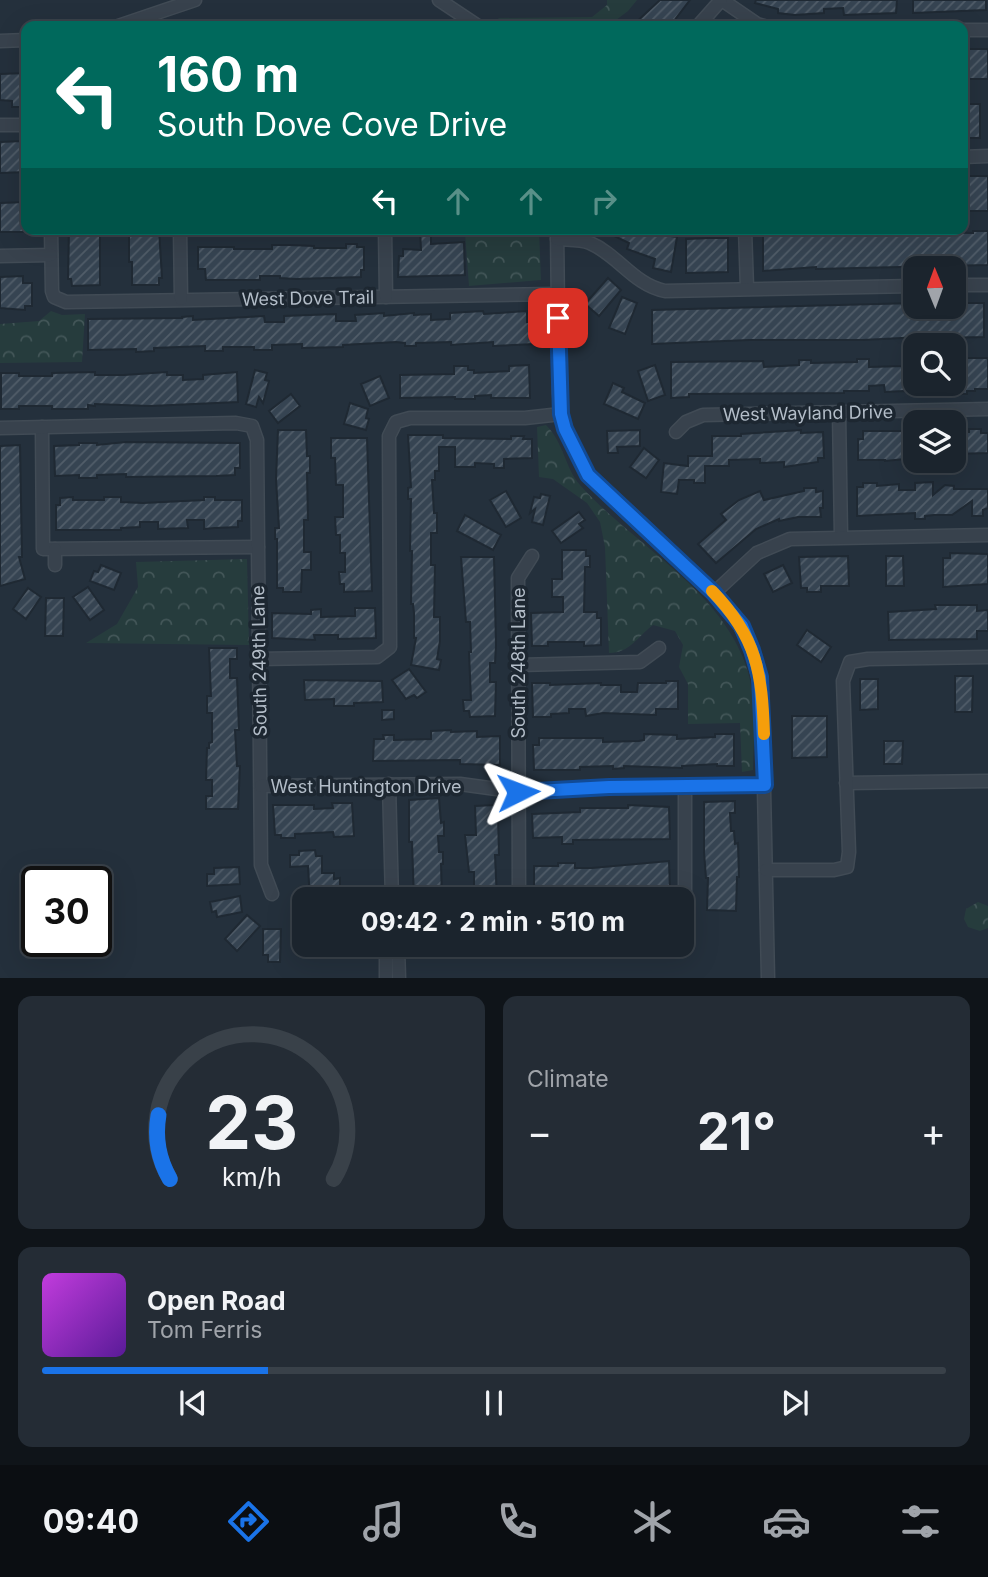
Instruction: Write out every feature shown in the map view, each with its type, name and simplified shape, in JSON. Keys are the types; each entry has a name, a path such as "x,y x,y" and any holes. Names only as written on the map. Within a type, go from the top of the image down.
{"street":[{"path":"133,21 195,0"},
{"path":"702,21 721,0 752,21"},
{"path":"442,1 471,21"},
{"path":"968,30 988,30"},
{"path":"0,41 21,40"},
{"path":"0,125 21,125"},
{"path":"968,157 988,156"},
{"path":"0,256 51,255 51,235"},
{"path":"180,235 181,299"},
{"path":"385,235 386,297"},
{"path":"557,235 561,414 565,429 588,475 714,593 742,626 760,677 765,785 768,978"},
{"path":"561,235 593,244 656,290 903,286"},
{"path":"745,235 747,288"},
{"name":"West Dove Trail","path":"51,255 52,291 58,300 557,294"},
{"path":"966,285 988,285"},
{"name":"West Wayland Drive","path":"676,432 686,422 703,415 988,409"},
{"path":"839,412 841,536"},
{"path":"258,659 377,657 387,651 392,643 389,436 396,422 411,418 525,418 561,414"},
{"name":"South 249th Lane","path":"42,427 236,423 252,426 257,440 261,865 272,894"},
{"path":"0,428 42,427 49,549 55,565"},
{"path":"714,593 757,553 790,538 988,535"},
{"path":"49,549 258,547"},
{"name":"South 248th Lane","path":"519,887 518,578 532,556"},
{"path":"518,665 639,662 659,648"},
{"path":"766,870 834,870 847,867 849,852 844,681 850,662 868,659 988,657"},
{"path":"846,783 988,781"},
{"path":"389,784 392,887"},
{"name":"West Huntington Drive","path":"261,786 460,784 518,792 609,787 765,785"},
{"path":"685,786 685,887"},
{"path":"386,957 386,978"},
{"path":"398,957 399,978"}],"green space":[{"path":"607,0 637,0 615,21 501,21 498,18 592,17 607,5"},
{"path":"465,235 539,235 541,280 469,286"},
{"path":"51,311 62,315 85,314 82,362 0,363 0,324 39,321"},
{"path":"546,425 557,440 580,485 684,579 729,631 744,661 753,695 753,770 742,772 740,723 688,724 688,684 679,667 683,645 675,631 653,625 628,647 609,653 605,547 600,522 587,503 553,479 539,477 537,427"},
{"path":"247,559 249,645 86,643 117,624 138,587 136,562"},
{"path":"978,902 988,906 988,928 980,931 968,927 964,919 966,909"}],"building":[{"path":"660,0 690,0 674,21 637,21"},
{"path":"756,0 897,0 896,13 844,15 843,8 824,9 824,13 795,15 778,13 778,9 755,3"},
{"path":"913,0 986,0 986,10 913,13"},
{"path":"968,49 988,49 988,79 968,79"},
{"path":"21,73 21,107 12,107 12,101 0,100 0,74"},
{"path":"968,104 980,104 980,138 968,138"},
{"path":"21,141 21,172 0,173 0,142"},
{"path":"968,176 988,176 988,211 968,211"},
{"path":"21,202 21,232 0,232 0,203"},
{"path":"988,231 988,265 966,266 966,256 903,256 903,267 816,267 763,271 763,236"},
{"path":"69,235 100,235 100,285 72,286 71,279 68,279"},
{"path":"129,235 159,235 162,278 159,278 159,285 132,285 132,262 129,262"},
{"path":"420,235 431,235 431,244 464,242 465,275 398,277 399,256 403,256 403,249 421,250"},
{"path":"612,235 677,237 671,272 653,268 655,259 627,249 629,243"},
{"path":"728,238 728,272 686,273 686,239"},
{"path":"346,244 364,247 364,270 361,270 361,277 296,279 260,276 260,280 206,280 205,269 198,269 198,247 272,249 272,245 290,245 346,248"},
{"path":"23,276 23,283 32,283 32,306 25,306 25,310 0,308 0,277"},
{"path":"608,278 621,290 599,316 585,304"},
{"path":"622,297 637,303 625,334 609,328"},
{"path":"903,303 903,319 966,319 966,303 984,303 984,337 966,337 966,333 940,332 903,333 903,338 863,340 749,340 652,344 652,310"},
{"path":"483,311 484,314 527,311 527,322 534,321 535,344 493,346 493,342 451,345 451,342 405,346 405,343 396,342 302,348 302,344 272,345 272,350 223,347 223,351 205,351 205,346 154,348 154,351 136,352 136,349 88,350 88,319 193,316 193,320 264,316 265,322 284,322 284,316 336,314 336,321 356,321 355,315 414,313 431,314 431,320 450,319 450,313"},
{"path":"966,358 988,358 988,389 975,389 967,391 967,394"},
{"path":"857,359 869,359 869,367 903,366 903,391 885,392 884,385 869,386 869,391 844,393 689,394 689,397 671,398 671,362 763,361 764,367 799,365 799,360 811,360 811,363 857,362"},
{"path":"529,365 530,398 491,398 491,395 475,396 475,399 400,398 400,375 454,374 454,366 468,366 468,370 474,370 474,373 509,371 509,366"},
{"path":"655,365 665,395 648,401 638,371"},
{"path":"255,370 267,373 265,380 269,381 263,403 259,397 256,407 246,404"},
{"path":"95,372 95,375 124,375 167,372 167,375 183,375 183,380 237,372 238,402 150,406 95,404 88,405 88,409 19,406 19,409 1,409 1,373 52,376 52,373"},
{"path":"380,376 389,398 370,406 361,384"},
{"path":"613,383 624,388 622,392 645,403 638,419 604,404"},
{"path":"291,394 300,406 278,423 269,411"},
{"path":"350,403 368,409 366,430 344,424"},
{"path":"969,429 981,429 981,433 988,433 988,453 966,454 966,432 969,432"},
{"path":"278,430 306,430 307,456 310,456 304,552 311,552 311,570 302,570 301,592 283,592 283,588 277,588 275,528 279,528 276,479"},
{"path":"640,430 640,446 617,447 618,453 608,453 607,431"},
{"path":"801,430 801,433 823,432 824,458 818,458 818,462 784,467 784,462 760,463 760,459 729,460 729,466 705,466 705,483 679,480 677,494 661,492 664,463 688,466 688,456 712,456 712,436"},
{"path":"863,431 902,431 903,459 858,460 858,439 863,439"},
{"path":"408,435 511,439 511,436 524,436 523,439 532,439 532,458 504,459 504,468 494,468 494,464 475,463 475,467 455,467 455,447 439,447 439,471 435,471 435,480 432,480 437,533 431,533 431,565 435,565 434,617 440,617 437,659 441,660 439,670 411,665 416,638 411,604"},
{"path":"331,438 367,438 372,591 344,592 344,584 340,584 339,572 345,572 345,553 340,553 340,535 336,535 335,517 343,517 343,485 336,485 335,458 331,458"},
{"path":"126,442 240,443 240,468 235,468 235,475 216,476 55,476 54,446"},
{"path":"20,445 22,557 19,557 25,579 0,586 0,446"},
{"path":"644,448 659,460 646,478 630,467"},
{"path":"933,482 933,495 945,485 954,486 954,489 988,489 988,508 983,510 983,516 972,516 972,501 952,515 925,516 925,519 915,519 915,513 857,516 857,487 863,487 863,483 877,483 877,486 899,484 899,490 915,490 915,483"},
{"path":"804,488 823,491 821,517 779,519 756,529 716,563 698,544 726,520 721,514 739,500 760,491 764,500 804,491"},
{"path":"506,491 521,518 506,527 490,500"},
{"path":"541,494 550,496 543,525 532,522 535,509 530,513 534,497 540,498"},
{"path":"73,497 73,500 104,500 104,497 121,497 121,502 143,503 204,500 204,497 215,497 215,500 242,500 242,521 238,521 238,527 204,529 204,520 187,520 188,528 158,529 158,522 140,522 140,527 121,530 56,530 56,505 60,505 60,498"},
{"path":"579,512 585,520 579,524 583,528 561,543 552,531"},
{"path":"465,515 501,535 493,550 457,531"},
{"path":"562,550 586,550 586,556 590,556 590,567 585,567 584,612 597,612 597,618 601,618 601,645 548,642 548,646 532,646 531,613 563,612 563,597 552,597 552,579 562,579"},
{"path":"950,553 988,554 988,584 943,587 943,558 950,558"},
{"path":"848,556 849,586 821,586 821,592 807,592 807,588 801,588 799,557"},
{"path":"886,556 903,556 904,586 886,586"},
{"path":"461,557 494,557 496,645 495,663 490,663 490,682 496,682 495,716 470,717 469,711 464,711 463,700 471,700 471,652 470,622 466,622"},
{"path":"101,565 121,573 114,590 90,581 94,571 98,572"},
{"path":"783,565 792,583 773,592 764,574"},
{"path":"88,587 104,610 90,620 73,597"},
{"path":"28,588 41,597 26,619 13,609"},
{"path":"46,598 64,598 63,636 45,636"},
{"path":"935,605 977,605 977,611 988,610 988,631 977,631 977,639 889,640 888,612 936,609"},
{"path":"355,608 375,608 376,638 338,639 338,635 314,635 315,640 272,638 272,613 311,614 311,610 321,609 321,617 355,616"},
{"path":"807,630 831,647 821,662 797,645"},
{"path":"209,648 237,648 237,659 230,659 230,678 237,678 239,730 235,730 237,766 240,766 238,809 206,809 206,796 212,796 212,780 206,780 207,748 212,742 212,713 207,713 207,696 211,696"},
{"path":"409,669 426,692 417,698 414,695 406,699 392,680"},
{"path":"955,676 973,676 972,712 955,712"},
{"path":"860,679 878,679 878,709 860,710"},
{"path":"304,680 382,681 383,702 334,706 334,699 305,700"},
{"path":"678,681 678,709 656,709 656,715 603,713 586,716 585,709 569,709 569,713 551,714 551,717 533,717 532,683 601,683 621,685 621,692 637,692 638,683"},
{"path":"382,710 394,710 394,719 382,720"},
{"path":"792,716 827,716 827,757 792,758"},
{"path":"431,731 477,731 477,737 500,736 500,765 460,764 460,760 373,761 374,739 384,739 383,735 394,735 394,740 431,739"},
{"path":"644,734 677,735 677,739 734,734 734,766 624,766 613,769 613,766 580,767 580,770 534,770 533,745 539,745 539,738 639,741 644,740"},
{"path":"884,741 903,741 902,764 884,764"},
{"path":"439,798 441,823 444,822 444,836 438,836 439,852 443,852 442,887 414,887 412,842 409,842 409,800"},
{"path":"735,801 735,813 730,813 731,831 734,831 735,844 738,843 736,911 707,910 704,802"},
{"path":"332,803 352,803 354,836 334,837 333,832 295,834 295,838 275,835 273,805 314,805 314,809 333,808"},
{"path":"495,805 495,814 498,814 499,855 495,855 496,887 474,887 474,872 469,872 465,835 476,835 475,806"},
{"path":"628,805 669,807 670,839 573,840 573,844 562,844 562,837 533,838 532,814 580,812 580,808 628,808"},
{"path":"315,850 316,856 322,856 322,873 334,873 334,879 340,878 340,887 309,887 308,866 290,867 290,855 299,855 299,851"},
{"path":"669,861 670,887 534,887 534,866 575,863 575,868"},
{"path":"239,867 240,884 207,886 207,874 214,874 214,868"},
{"path":"240,896 242,912 217,917 216,911 212,912 210,902"},
{"path":"247,915 260,926 237,951 225,939"},
{"path":"263,929 281,929 280,962 268,962 268,955 263,955"}],"slow traffic":[{"path":"712,591 742,626 752,650 760,677 764,734"}],"route":[{"path":"518,792 609,787 765,785 760,677 742,626 714,593 588,475 565,429 561,414 558,318"}]}
